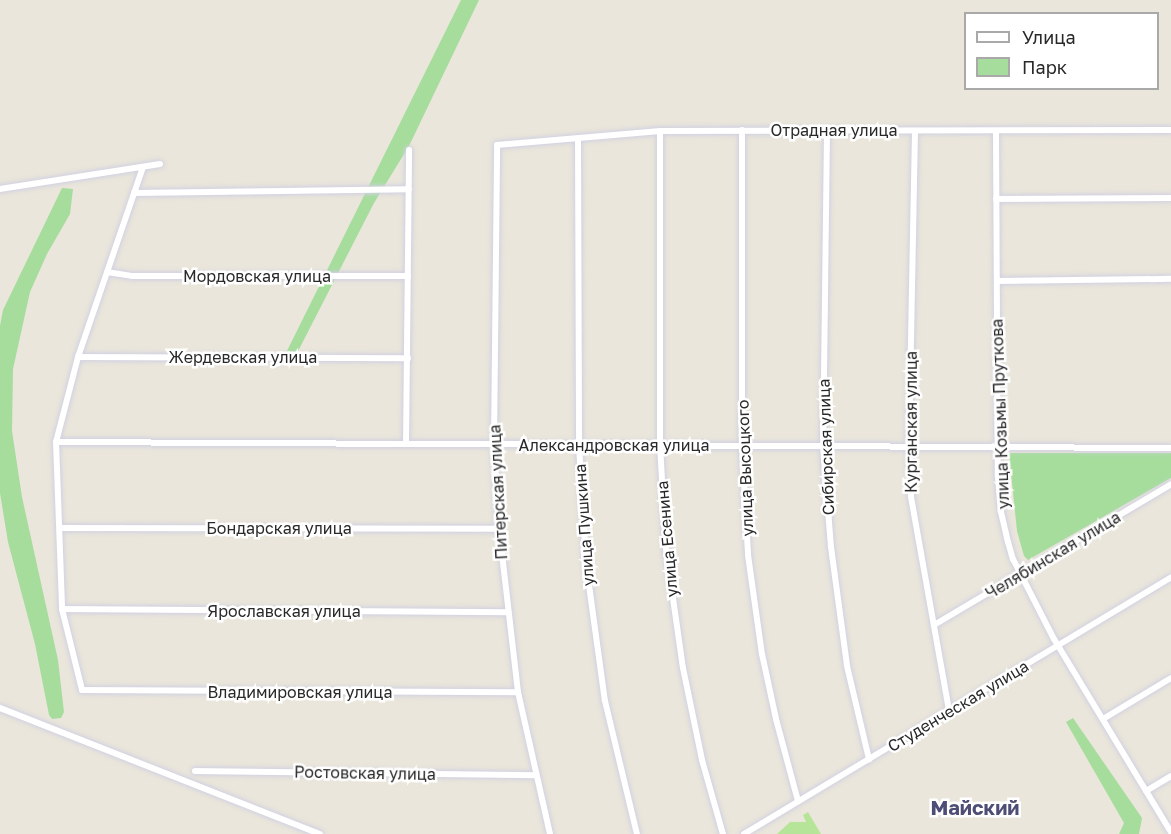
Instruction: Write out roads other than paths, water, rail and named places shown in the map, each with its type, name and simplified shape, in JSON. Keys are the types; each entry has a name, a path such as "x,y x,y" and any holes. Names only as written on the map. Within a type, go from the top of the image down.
{"street":[{"name":"улица Высоцкого","path":"742,130 742,446 748,555 762,654 776,719 798,801"},
{"name":"Отрадная улица","path":"497,146 660,131 1171,130"},
{"name":"улица Есенина","path":"660,131 660,446 672,609 702,760 723,834"},
{"name":"Сибирская улица","path":"827,131 823,446 831,547 847,666 869,759"},
{"name":"Курганская улица","path":"915,131 909,447 916,536 949,711"},
{"name":"улица Козьмы Пруткова","path":"996,132 998,447 1001,512 1013,559 1058,645 1171,832"},
{"name":"улица Пушкина","path":"578,139 579,445 585,563 599,666 612,735 637,834"},
{"name":"Питерская улица","path":"497,146 494,444 498,529 518,692 550,834"},
{"path":"406,444 409,150"},
{"path":"0,189 160,164"},
{"path":"62,609 56,442 78,357 143,167"},
{"path":"134,193 409,189"},
{"path":"996,199 1171,198"},
{"name":"Мордовская улица","path":"107,272 132,276 408,276"},
{"path":"997,281 1171,279"},
{"name":"Жердевская улица","path":"78,357 408,358"},
{"name":"Александровская улица","path":"56,442 1171,448"},
{"name":"Челябинская улица","path":"934,626 1171,484"},
{"name":"Бондарская улица","path":"60,528 498,529"},
{"name":"Студенческая улица","path":"744,834 1171,577"},
{"name":"Ярославская улица","path":"62,609 507,612"},
{"name":"Владимировская улица","path":"62,609 82,690 518,692"},
{"path":"1103,719 1171,678"},
{"path":"0,708 320,834"},
{"name":"Ростовская улица","path":"195,771 536,775"},
{"path":"1146,791 1171,776"}],"district":[{"name":"Майский","path":"975,807"}]}
